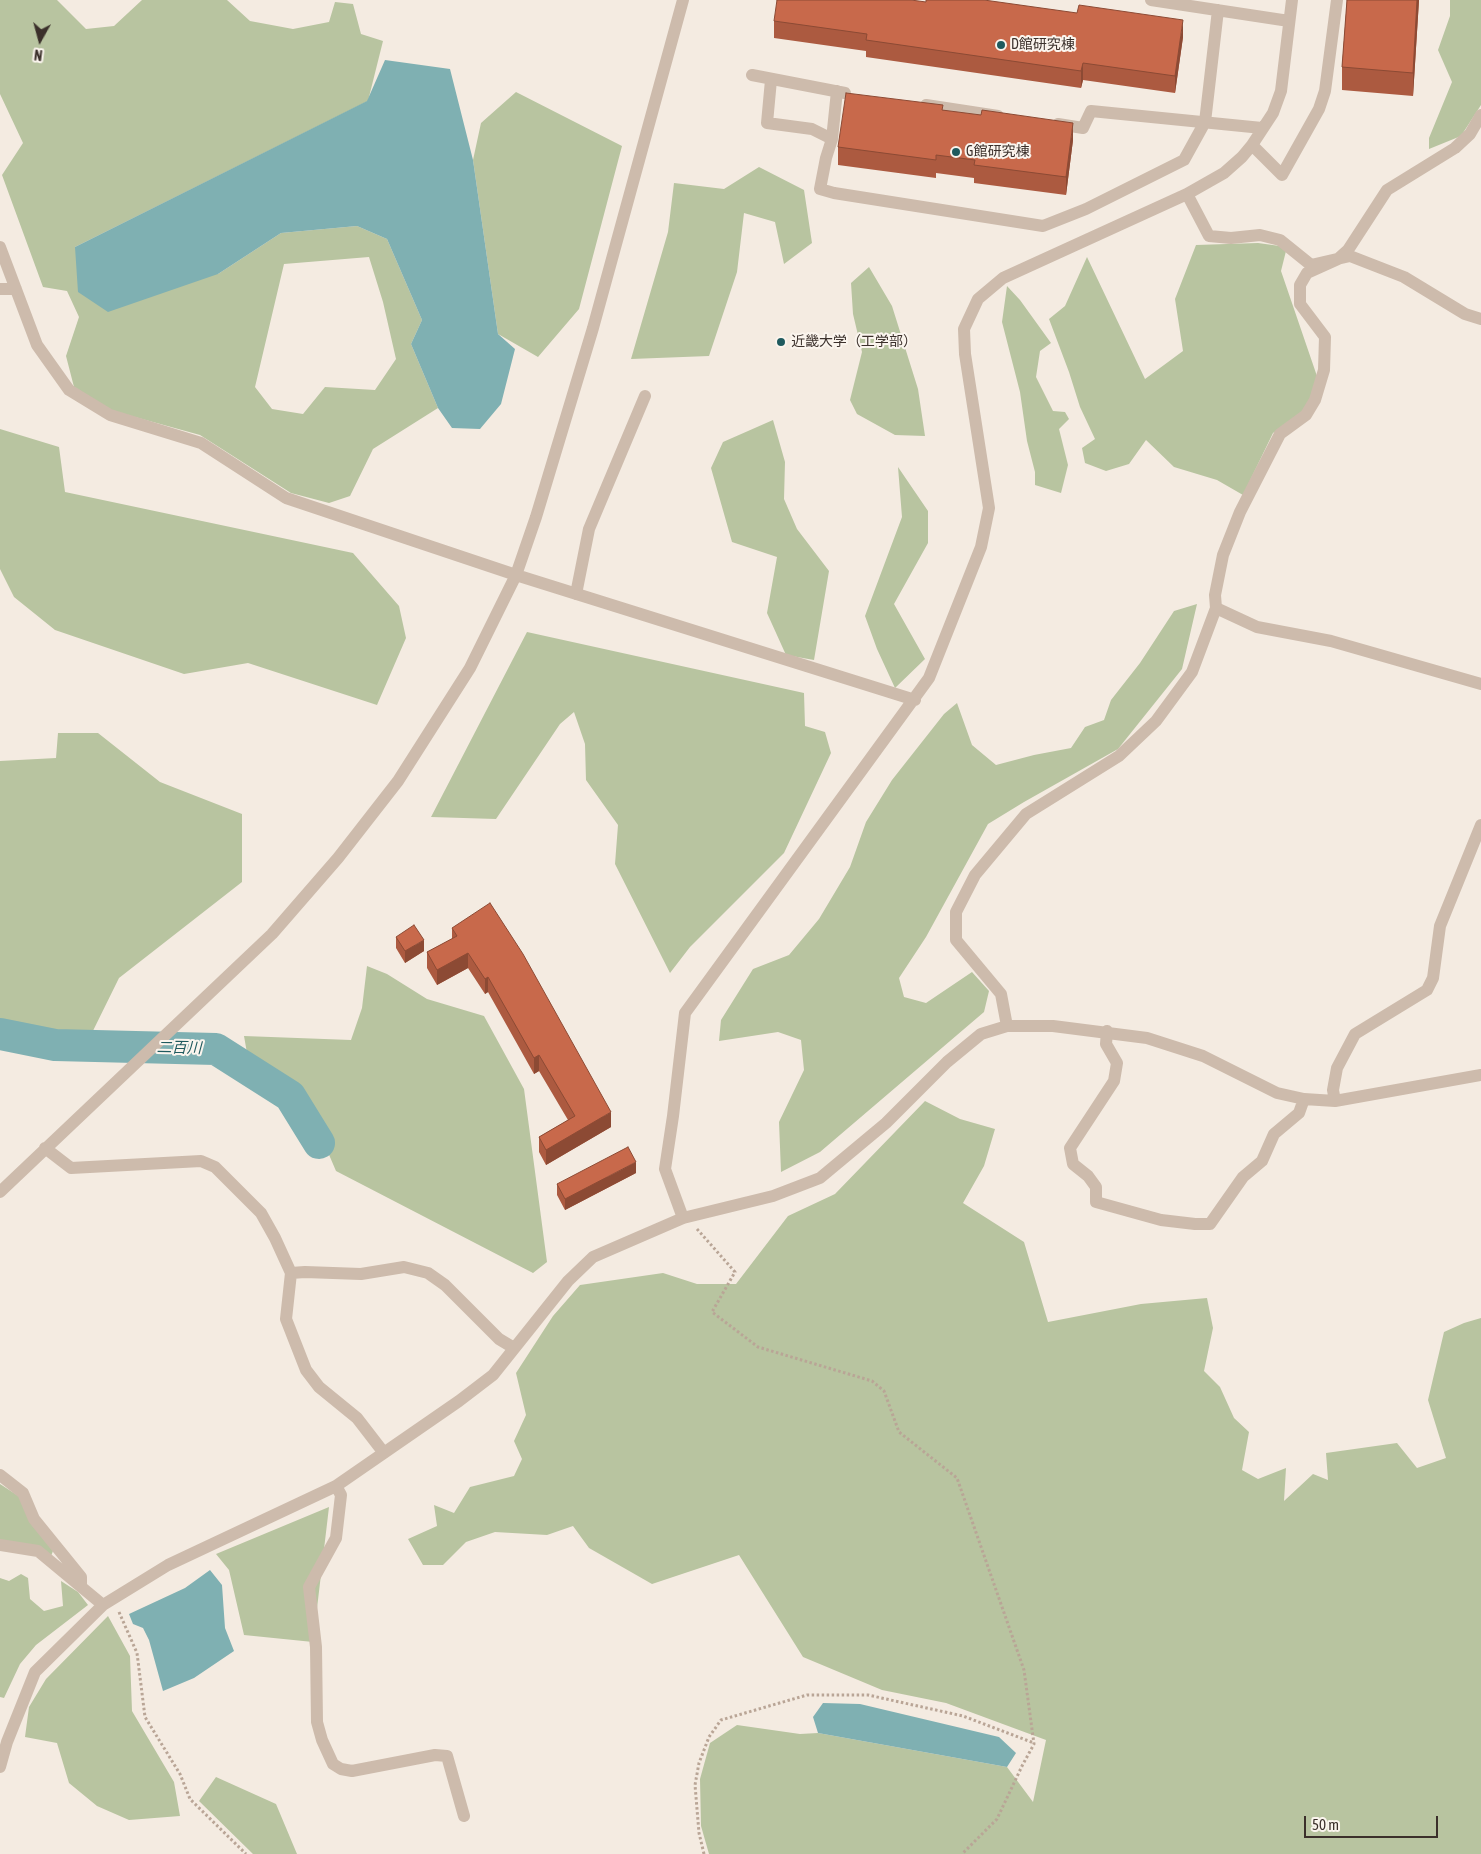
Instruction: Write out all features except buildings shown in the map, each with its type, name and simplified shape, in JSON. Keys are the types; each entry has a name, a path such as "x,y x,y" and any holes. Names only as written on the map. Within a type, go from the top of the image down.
{"street":[{"path":"0,1192 272,934 338,858 398,781 470,668 516,575 536,517 593,328 683,0"},
{"path":"1157,0 1289,21"},
{"path":"683,1218 665,1169 685,1013 930,678 981,547 989,508 965,354 964,329 978,299 1003,278 1187,194 1224,174 1252,145 1273,113 1281,91 1292,0"},
{"path":"1252,145 1282,175 1319,109 1325,91 1337,0"},
{"path":"837,91 832,139 820,189 834,193 1043,226 1086,209 1184,160 1205,122 1218,10"},
{"path":"752,75 771,80 856,94"},
{"path":"771,80 767,123 812,129 832,139"},
{"path":"916,103 1014,118"},
{"path":"1044,122 1083,128 1091,111 1262,128"},
{"path":"1007,1026 1001,994 956,940 956,912 975,875 1026,814 1119,756 1156,721 1192,672 1216,608 1215,595 1223,556 1240,512 1280,434 1306,415 1315,400 1324,370 1325,336 1300,304 1300,285 1307,273 1338,259 1348,250 1387,190 1454,148 1470,134 1481,115"},
{"path":"1187,194 1209,236 1231,238 1260,235 1280,240 1311,265 1350,256 1404,277 1465,314 1481,319"},
{"path":"0,247 37,345 70,390 110,415 202,443 286,498 516,575 915,700"},
{"path":"0,289 16,289"},
{"path":"576,594 589,528 645,396"},
{"path":"1216,608 1257,627 1331,641 1481,684"},
{"path":"1334,1101 1333,1090 1337,1068 1356,1034 1427,990 1433,978 1440,926 1481,825"},
{"path":"0,1766 7,1742 35,1672 104,1605 168,1565 336,1486 459,1402 493,1375 568,1281 594,1257 683,1218 773,1196 820,1178 886,1123 947,1062 981,1034 1007,1026 1053,1026 1147,1038 1203,1056 1278,1093 1304,1099 1334,1101 1481,1075"},
{"path":"1107,1032 1106,1044 1117,1063 1114,1081 1070,1148 1073,1164 1088,1176 1096,1187 1096,1202 1161,1220 1210,1224 1242,1177 1262,1160 1274,1134 1299,1113 1304,1099"},
{"path":"45,1148 72,1168 201,1161 215,1167 261,1213 291,1273 286,1319 306,1370 319,1387 357,1418 384,1453"},
{"path":"291,1273 361,1274 404,1267 428,1273 445,1285 499,1339 514,1348"},
{"path":"0,1475 23,1493 34,1519 81,1576 81,1586"},
{"path":"336,1486 341,1495 336,1538 309,1588 316,1648 317,1722 322,1740 333,1764 341,1769 352,1771 435,1755 447,1756 464,1816"},
{"path":"0,1546 38,1551 104,1605"}],"path":[{"path":"683,1218 695,1227 735,1272 712,1312 758,1347 872,1381 884,1391 900,1432 956,1478 1024,1670 1034,1744 997,1819 962,1854"},
{"path":"104,1605 119,1611 137,1653 144,1717 180,1774 190,1799 246,1854"},
{"path":"704,1854 698,1833 695,1785 699,1763 708,1737 721,1720 807,1695 868,1695 963,1716 1034,1744"}],"green space":[{"path":"0,0 57,0 86,29 114,26 142,0 227,0 250,21 293,29 329,22 335,2 353,4 361,34 383,41 368,101 75,247 218,274 281,233 357,226 387,239 422,320 411,344 438,408 373,449 350,496 329,503 291,493 200,435 113,411 74,387 66,356 79,317 67,291 43,287 2,175 23,143 0,94","holes":["369,257 383,302 396,359 375,390 325,387 303,414 272,409 255,387 284,264"]},
{"path":"1450,0 1481,0 1481,105 1461,136 1429,149 1429,138 1452,82 1438,50 1450,16"},
{"path":"516,92 622,146 579,309 538,357 498,334 473,160 481,123"},
{"path":"759,167 804,190 812,243 784,264 775,222 744,213 737,272 709,356 631,359 668,232 674,183 724,189"},
{"path":"1258,243 1287,247 1281,271 1319,382 1303,413 1273,433 1243,495 1217,480 1174,467 1146,440 1129,464 1106,471 1085,463 1082,448 1095,439 1080,407 1049,319 1065,306 1087,257 1145,379 1183,351 1175,299 1196,245"},
{"path":"869,267 892,306 918,389 925,436 895,435 857,414 850,400 862,352 853,314 851,283"},
{"path":"1007,286 1020,300 1051,343 1040,351 1036,377 1053,411 1065,412 1069,419 1059,429 1068,465 1061,493 1035,485 1035,472 1027,441 1020,392 1002,322"},
{"path":"773,420 785,462 784,499 797,529 829,571 814,660 786,655 767,613 777,557 732,542 711,468 723,442"},
{"path":"0,429 59,447 65,492 353,553 399,606 406,638 377,705 248,663 184,674 55,630 14,597 0,569"},
{"path":"898,467 928,511 928,543 894,604 925,659 895,688 877,649 865,616 902,517"},
{"path":"1197,604 1182,669 1118,749 988,824 926,937 899,978 904,997 926,1003 972,972 989,991 984,1012 820,1152 781,1172 779,1122 804,1070 801,1040 778,1032 719,1041 721,1020 753,969 789,955 819,919 850,867 866,822 892,780 944,714 957,703 972,745 996,765 1071,748 1085,727 1104,720 1111,700 1140,663 1174,611"},
{"path":"527,632 804,693 805,726 825,732 831,753 784,853 690,947 670,973 615,864 618,825 586,780 585,744 574,712 560,724 496,819 431,817"},
{"path":"58,733 98,733 160,782 242,814 242,882 119,978 86,1045 19,1036 0,1027 0,761 56,758"},
{"path":"367,966 387,974 427,999 484,1016 524,1089 547,1262 533,1273 336,1171 324,1143 293,1090 247,1053 244,1036 351,1040 362,1008"},
{"path":"925,1101 960,1119 995,1129 984,1166 963,1203 1024,1242 1048,1322 1141,1304 1207,1298 1213,1328 1204,1371 1220,1387 1234,1418 1249,1432 1242,1470 1258,1479 1286,1468 1284,1501 1313,1474 1328,1480 1326,1453 1397,1443 1417,1468 1446,1458 1428,1400 1444,1332 1481,1318 1481,1854 709,1854 701,1826 700,1779 710,1743 737,1725 800,1734 818,1733 1007,1767 1033,1802 1046,1740 946,1703 882,1690 803,1657 739,1555 652,1584 589,1548 573,1526 547,1535 495,1532 466,1542 443,1565 423,1565 408,1539 437,1526 434,1505 454,1513 470,1487 514,1476 522,1459 514,1441 526,1415 516,1373 553,1316 580,1285 663,1273 697,1284 736,1284 788,1216 835,1194"},
{"path":"0,1484 20,1497 53,1551 51,1556 0,1540"},
{"path":"329,1507 313,1642 244,1635 229,1570 216,1554"},
{"path":"21,1574 28,1578 30,1599 44,1611 63,1606 61,1581 78,1592 88,1605 36,1645 20,1664 4,1698 0,1697 0,1578 9,1581"},
{"path":"108,1616 130,1656 132,1711 174,1782 180,1816 129,1820 97,1806 69,1783 57,1743 25,1737 29,1707 46,1679"},
{"path":"216,1777 276,1804 297,1854 253,1854 199,1801"}],"water":[{"path":"385,60 450,69 473,160 498,334 515,349 501,404 480,429 452,428 438,408 411,344 422,320 387,239 357,226 281,233 218,274 108,312 78,292 75,247 367,101"},
{"path":"210,1570 222,1585 225,1628 234,1651 194,1678 163,1691 149,1640 143,1628 133,1624 129,1614 185,1588"},
{"path":"823,1703 860,1704 999,1737 1016,1753 1007,1767 818,1733 813,1717"}],"waterway":[{"name":"二百川","path":"0,1034 55,1045 216,1049 290,1096 319,1143"}],"place":[{"name":"D館研究棟","path":"1001,45"},
{"name":"G館研究棟","path":"956,152"},
{"name":"近畿大学（工学部）","path":"781,342"}]}
